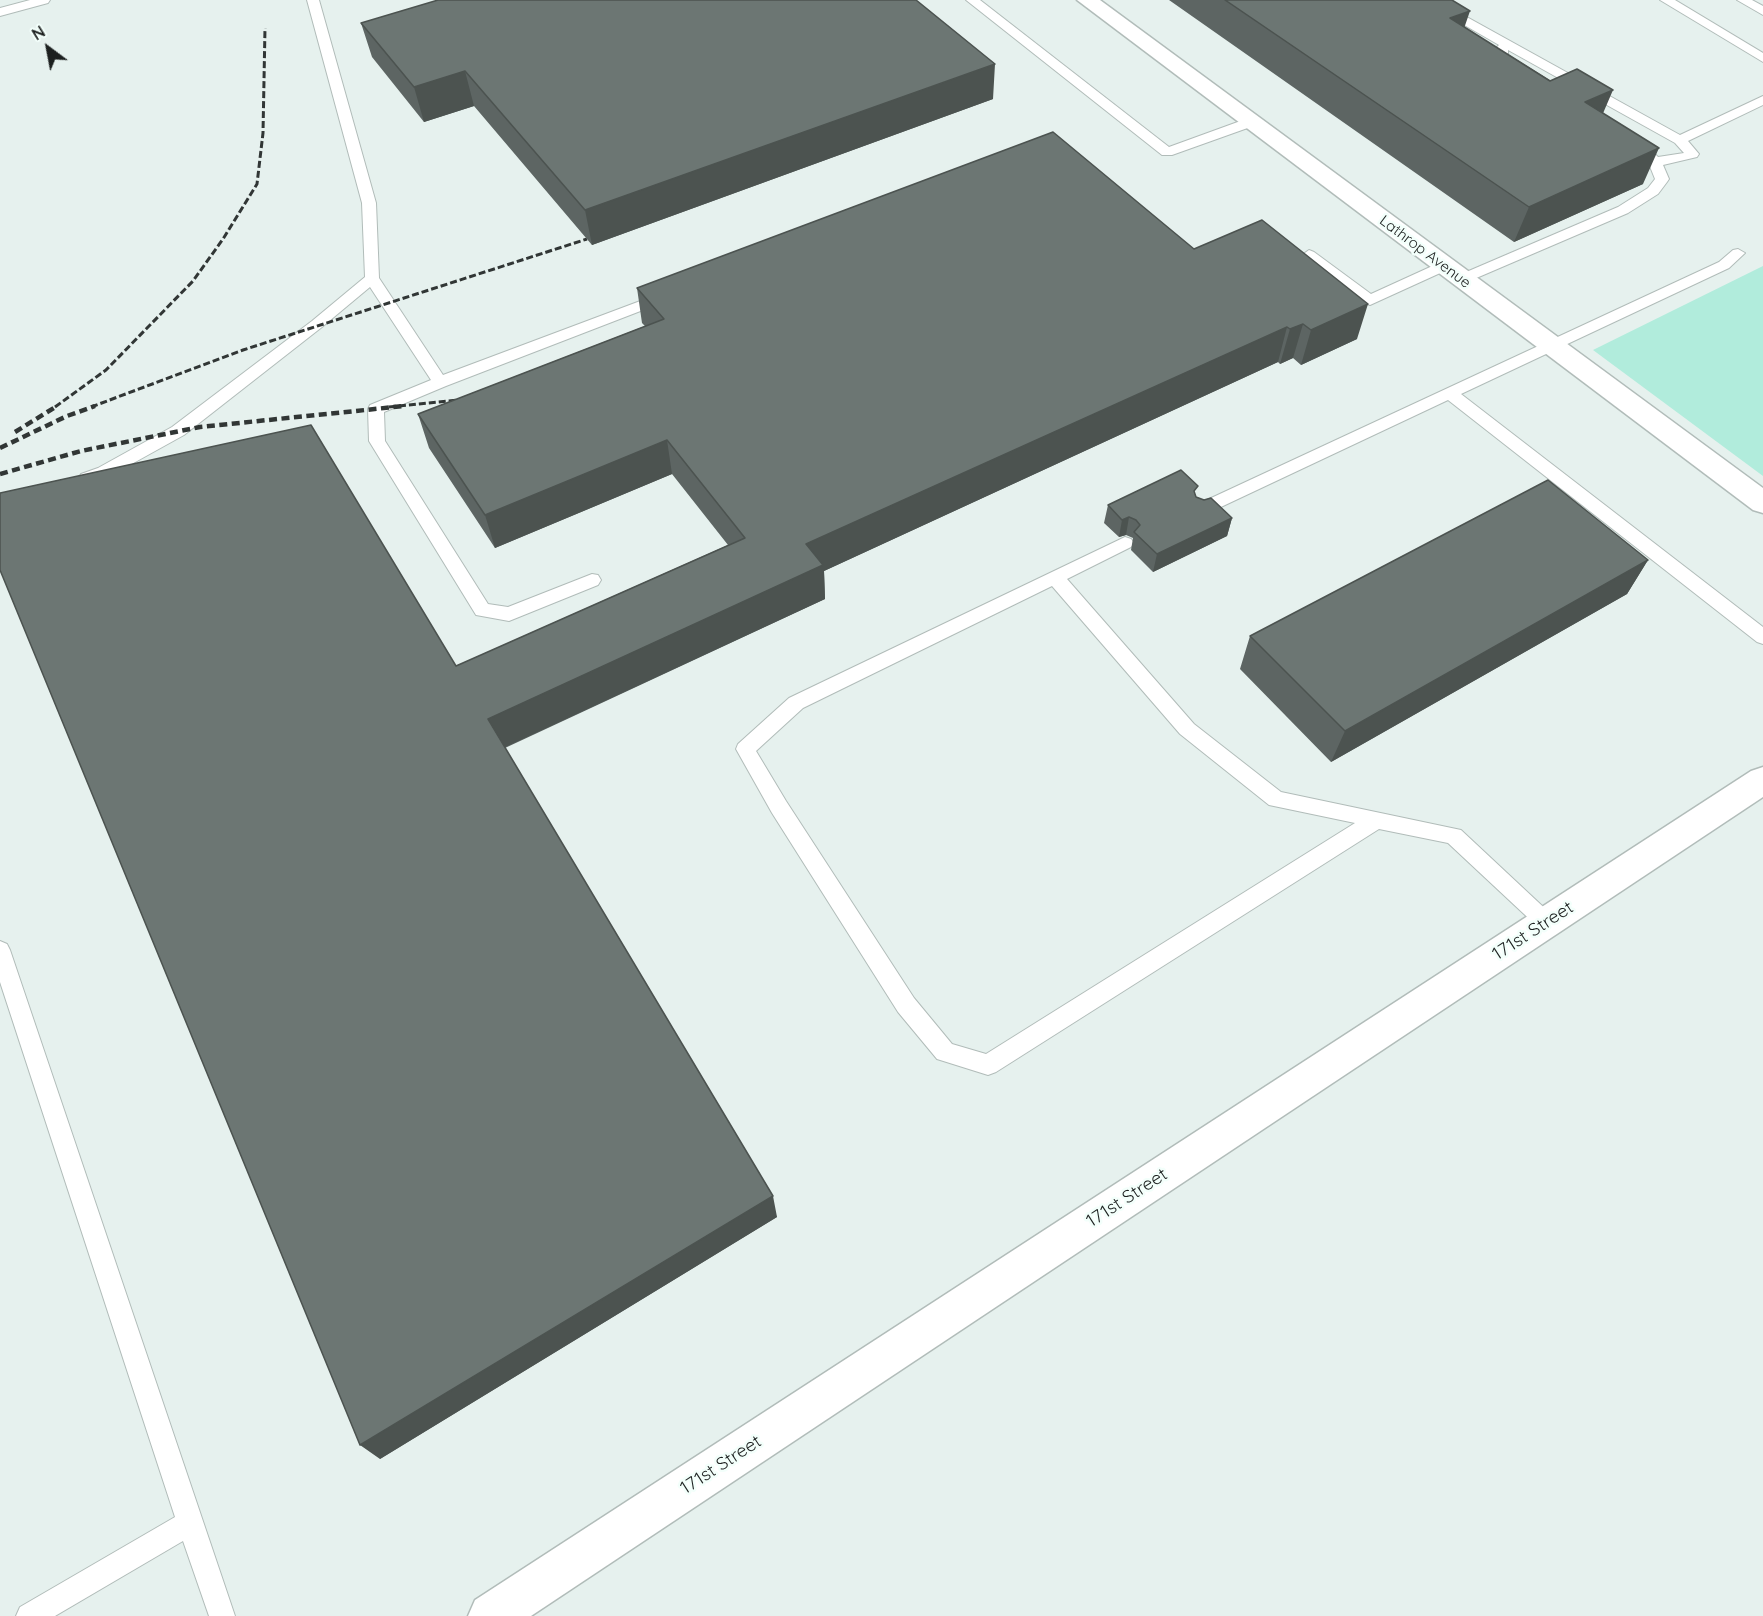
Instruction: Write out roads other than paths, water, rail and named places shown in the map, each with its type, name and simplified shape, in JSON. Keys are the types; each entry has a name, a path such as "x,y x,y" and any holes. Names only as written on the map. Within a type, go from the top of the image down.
{"street":[{"name":"Lathrop Avenue","path":"1087,0 1763,503"},
{"name":"171st Street","path":"491,1616 1763,780"}],"lane":[{"path":"0,12 44,0"},
{"path":"313,0 369,203 372,278 440,382"},
{"path":"972,0 1167,152 1251,122"},
{"path":"1426,0 1680,140 1692,153 1685,157 1655,162"},
{"path":"1666,0 1763,58"},
{"path":"1743,0 1763,11"},
{"path":"1506,45 1500,50 1502,58 1531,76"},
{"path":"1680,140 1763,100"},
{"path":"1310,255 1370,300 1453,273 1623,210 1653,191 1662,180 1655,162 1627,134"},
{"path":"1200,510 1724,265 1738,253"},
{"path":"73,483 104,472 178,431 317,324 372,278"},
{"path":"592,580 509,614 483,610 377,441 376,409 440,382 673,293"},
{"path":"1449,393 1763,637"},
{"path":"1125,543 796,703 745,749 779,807 906,1005 945,1052 988,1065 1378,819"},
{"path":"1055,577 1187,729 1276,799 1454,836 1545,922"},
{"path":"0,950 222,1616"},
{"path":"29,1616 190,1523"}],"railway":[{"path":"55,407 106,370 193,281 223,239 257,184 263,133 265,28"},
{"path":"91,407 243,350 587,239"},
{"path":"389,407 467,399"},
{"path":"15,432 57,406"},
{"path":"0,448 67,416 95,406"},
{"path":"0,474 81,451 200,427 404,406"}]}
